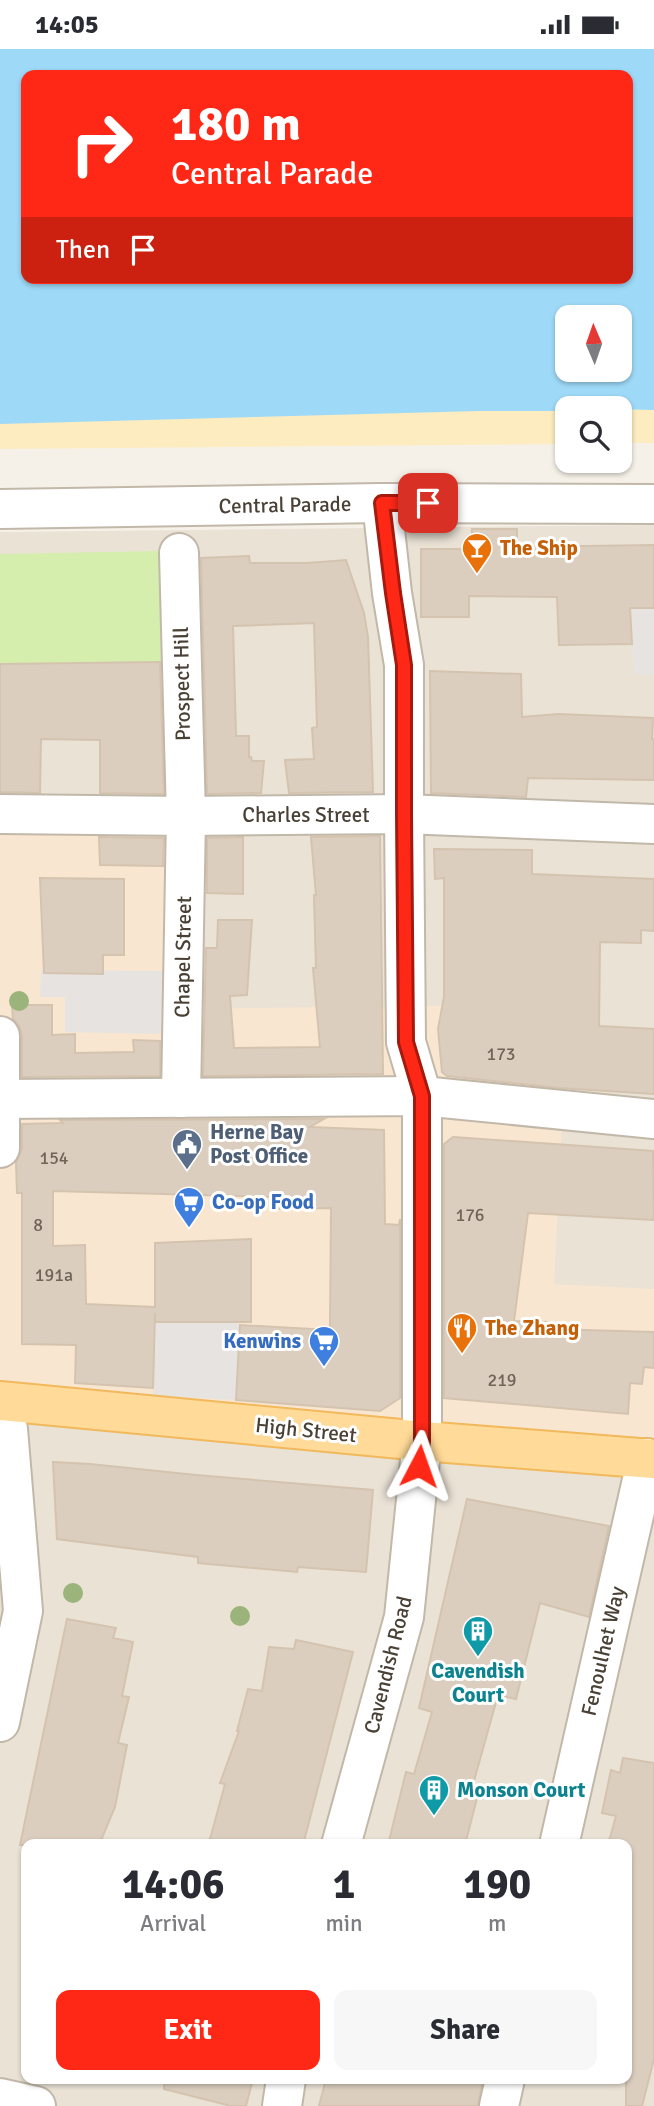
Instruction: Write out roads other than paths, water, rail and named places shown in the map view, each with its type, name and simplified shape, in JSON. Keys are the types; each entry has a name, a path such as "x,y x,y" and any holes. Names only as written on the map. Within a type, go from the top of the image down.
{"main road":[{"name":"High Street","path":"0,1403 651,1459"}],"street":[{"name":"Central Parade","path":"0,509 382,503 654,504"},
{"name":"Cavendish Road","path":"343,1839 404,1617 422,1441 422,1096 406,1042 404,665 382,503"},
{"name":"Prospect Hill","path":"179,553 186,816"},
{"name":"Charles Street","path":"0,814 404,814 654,824"},
{"name":"Chapel Street","path":"181,1098 186,816"},
{"path":"0,1035 0,1148"},
{"path":"0,1099 422,1096 654,1119"},
{"path":"0,1403 8,1429 23,1611 0,1722"},
{"name":"Fenoulhet Way","path":"560,1839 651,1459"},
{"path":"282,2106 285,2084"},
{"path":"499,2106 504,2084"},
{"path":"0,2098 36,2106"}],"water":[{"path":"0,49 654,49 654,410 632,409 632,396 555,396 555,411 0,424"}],"place":[{"name":"The Ship","path":"477,575"},
{"name":"Herne Bay Post Office","path":"187,1171"},
{"name":"Co-op Food","path":"189,1229"},
{"name":"The Zhang","path":"462,1355"},
{"name":"Kenwins","path":"324,1368"},
{"name":"Cavendish Court","path":"478,1658"},
{"name":"Monson Court","path":"434,1817"}]}
